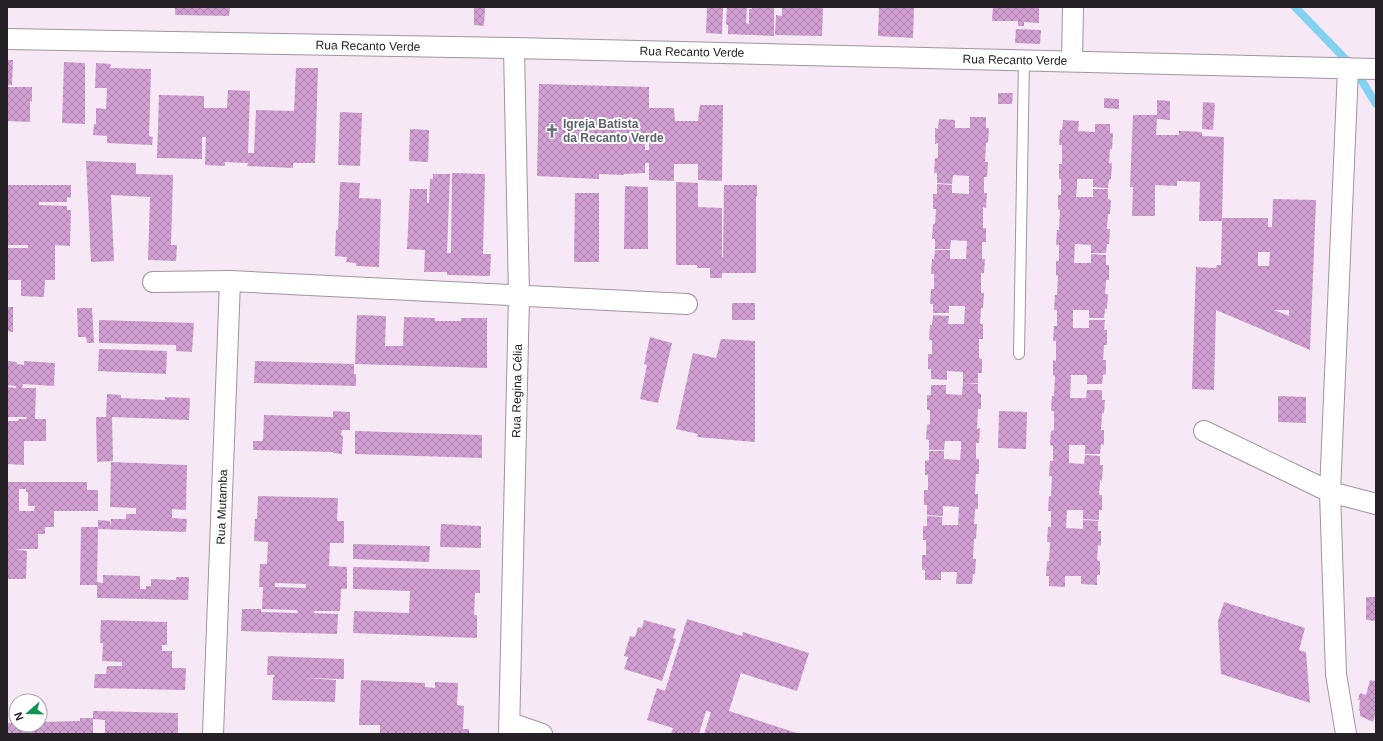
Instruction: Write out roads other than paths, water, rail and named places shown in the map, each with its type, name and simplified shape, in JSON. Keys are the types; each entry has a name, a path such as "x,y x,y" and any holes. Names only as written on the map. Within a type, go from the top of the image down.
{"street":[{"path":"1072,61 1073,7"},
{"name":"Rua Recanto Verde","path":"7,39 514,48 1376,69"},
{"name":"Rua Regina Célia","path":"509,729 519,296 514,48"},
{"path":"1346,734 1336,674 1330,492 1348,68"},
{"path":"153,282 230,281 687,304"},
{"name":"Rua Mutamba","path":"213,734 230,281"},
{"path":"1204,431 1330,492 1376,504"},
{"path":"509,729 542,734"}],"lane":[{"path":"1019,354 1024,60"}],"waterway":[{"path":"1295,7 1354,68 1376,104"}],"place":[{"name":"Igreja Batista da Recanto Verde","path":"552,131"}]}
